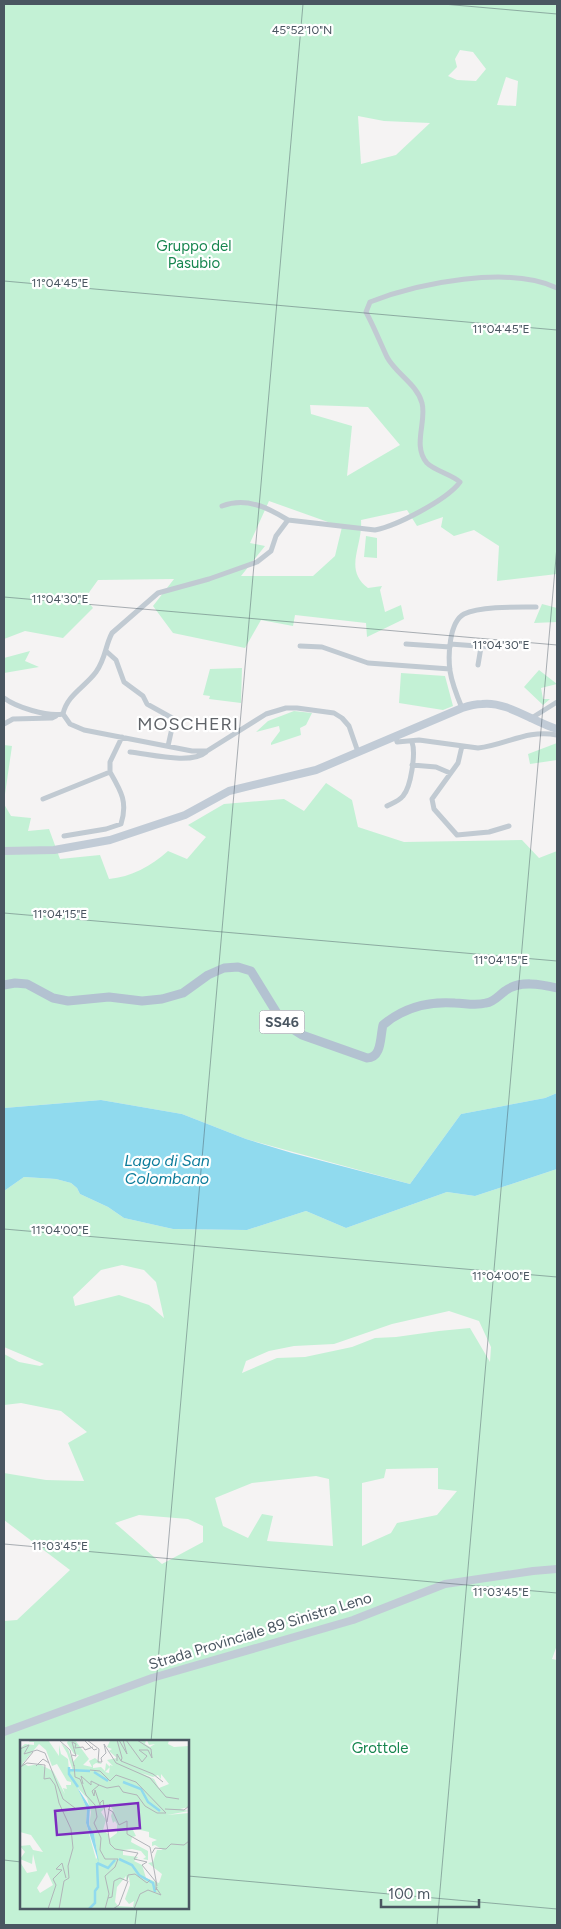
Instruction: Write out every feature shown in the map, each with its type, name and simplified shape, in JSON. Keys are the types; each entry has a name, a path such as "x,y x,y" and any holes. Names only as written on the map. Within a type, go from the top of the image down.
{"main road":[{"name":"SS46","path":"4,984 27,984 53,998 68,1001 109,997 142,1000 183,993 208,975 224,968 238,967 251,971 283,1024 302,1035 367,1058 376,1056 379,1051 383,1025 395,1014 413,1007 438,1002 476,1005 488,1003 515,985 545,985 557,988"}],"street":[{"path":"222,506 232,502 244,501 256,504 288,520 375,530 389,527 438,500 460,482 450,474 428,464 424,458 420,441 423,404 418,392 388,358 366,312 370,302 390,294 468,278 499,276 548,284 557,288"},
{"path":"4,724 13,719 52,718 61,715 65,705 94,674 105,658 112,633 158,592 208,579 258,562 271,551 276,536 288,520"},
{"path":"462,708 450,669 450,646 454,625 464,614 476,610 536,607"},
{"path":"406,644 491,647"},
{"path":"300,646 322,647 368,663 450,669"},
{"path":"478,666 481,647"},
{"path":"106,651 116,660 124,682 142,696 147,704 174,719 168,746"},
{"path":"4,698 12,703 33,710 61,715 70,724 84,730 192,751 206,752"},
{"path":"529,719 557,702"},
{"path":"4,851 54,850 110,840 185,815 229,791 316,770 396,738 462,708 482,704 495,704 511,708 529,719 557,730"},
{"path":"130,752 188,759 200,757 266,714 286,708 297,708 334,713 342,718 348,726 358,752"},
{"path":"396,738 397,742 419,740 462,746 487,747 519,736 557,735"},
{"path":"64,836 106,829 121,824 123,818 123,796 110,772 110,762 122,737"},
{"path":"387,806 404,796 407,790 414,748 412,742"},
{"path":"462,746 458,763 432,799 434,809 454,833 458,835 489,832 509,826"},
{"path":"412,765 436,767 450,773"},
{"path":"44,799 110,772"},
{"name":"Strada Provinciale 89 Sinistra Leno","path":"4,1732 152,1678 353,1620 444,1584 557,1569"}],"green space":[{"name":"Gruppo del Pasubio","path":"4,4 557,4 557,574 497,581 499,546 474,530 454,536 441,527 443,517 417,526 407,510 361,520 355,565 357,573 361,581 368,588 382,586 380,590 385,612 401,605 404,619 367,637 366,623 295,615 293,626 261,620 245,648 173,633 153,606 174,579 98,580 85,598 93,608 63,638 25,631 4,639","holes":["460,50 473,52 486,69 476,81 457,80 448,76 457,67 455,59","506,77 518,81 516,106 497,105","358,116 384,121 430,123 396,155 361,164","310,405 368,407 400,445 347,476 352,426 311,414","269,501 342,527 335,556 313,576 241,576 265,546 250,543"]},
{"path":"366,536 377,538 377,558 364,557"},
{"path":"542,604 557,608 557,622 534,623"},
{"path":"30,651 25,661 39,667 4,673 4,658"},
{"path":"242,668 241,703 209,699 210,696 203,695 210,669"},
{"path":"539,670 557,684 541,688 543,699 550,699 543,705 524,687"},
{"path":"401,673 445,676 453,706 443,710 399,703"},
{"path":"294,711 312,713 306,725 300,728 301,735 271,745 280,731 279,726 256,732 268,721"},
{"path":"557,743 557,760 530,764 528,754"},
{"path":"4,745 12,746 4,801"},
{"path":"326,783 352,800 358,827 404,842 522,840 539,858 557,851 557,1093 545,1098 461,1114 410,1184 246,1139 182,1114 101,1100 4,1108 4,804 11,816 31,818 28,831 49,829 60,859 100,855 109,879 125,876 140,870 168,851 187,859 206,837 188,825 224,804 284,799 304,811"},
{"name":"Grottole","path":"557,1169 557,1645 552,1659 557,1660 557,1925 4,1925 4,1621 17,1620 70,1570 4,1520 4,1473 46,1480 84,1481 68,1443 87,1432 61,1411 21,1403 4,1405 4,1354 19,1362 40,1366 44,1364 4,1347 4,1191 24,1177 56,1179 71,1183 80,1194 108,1207 124,1218 173,1229 247,1230 306,1211 346,1228 447,1192 475,1196","holes":["122,1265 144,1270 156,1282 164,1318 149,1305 119,1295 75,1306 73,1297 101,1270","449,1311 479,1321 491,1347 490,1362 470,1328 375,1338 352,1347 305,1357 277,1358 242,1373 246,1361 269,1351 294,1346 334,1344 392,1324","438,1468 438,1489 457,1491 437,1515 397,1523 391,1533 362,1546 362,1483 384,1478 386,1469","316,1476 329,1479 333,1546 267,1541 273,1516 262,1514 248,1538 223,1526 215,1498 252,1483","139,1515 188,1519 203,1526 203,1542 162,1564 115,1523"]}],"water":[{"name":"Lago di San Colombano","path":"557,1093 557,1169 475,1196 447,1192 346,1228 306,1211 247,1230 173,1229 124,1218 108,1207 80,1194 71,1183 56,1179 24,1177 4,1191 4,1108 101,1100 182,1114 246,1139 410,1184 461,1114 545,1098"}],"district":[{"name":"MOSCHERI","path":"188,724"}]}
